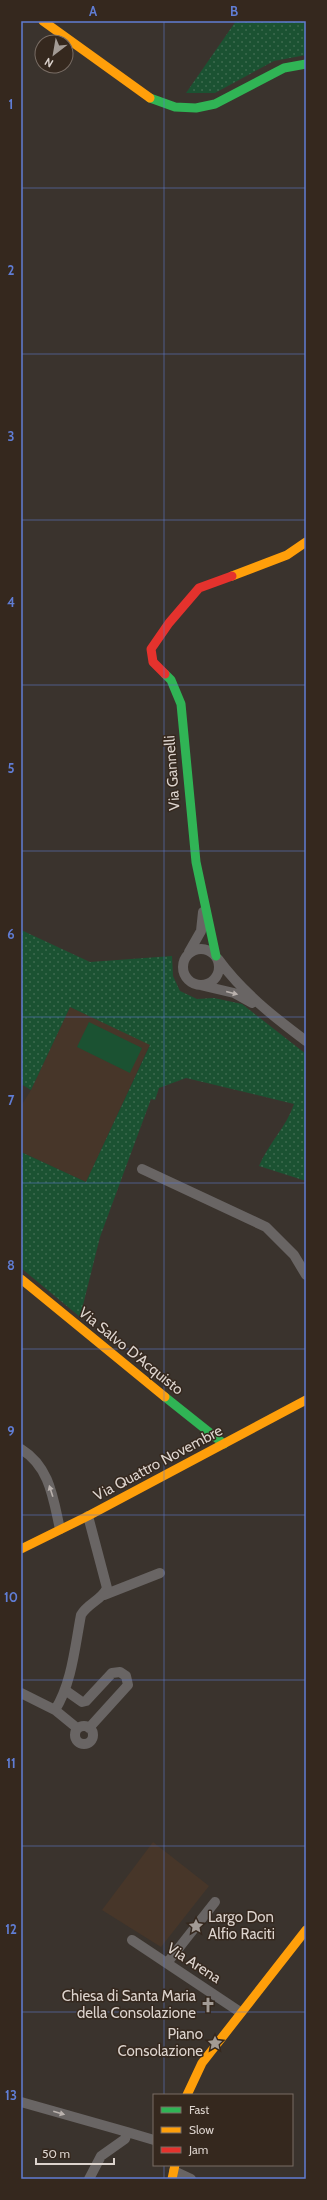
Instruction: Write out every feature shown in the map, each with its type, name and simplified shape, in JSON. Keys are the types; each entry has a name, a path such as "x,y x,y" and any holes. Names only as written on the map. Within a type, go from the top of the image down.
{"street":[{"path":"45,22 150,98 162,104 177,107 195,109 211,106 229,99 282,68 306,64"},
{"name":"Via Gannelli","path":"271,1014 236,981 217,958 202,898 192,835 181,704 171,680 153,662 151,649 169,623 199,588 267,564 287,555 306,542"},
{"name":"Via Gannelli","path":"188,954 201,931 203,921 202,898"},
{"path":"205,949 217,958 219,966 214,979 208,983 194,984 188,980 183,967 188,954 193,950 205,949"},
{"name":"Via Gannelli","path":"194,984 243,996 271,1014 306,1041"},
{"path":"142,1169 266,1227 290,1251 306,1275"},
{"name":"Via Salvo D'Acquisto","path":"21,1279 96,1342 224,1444"},
{"name":"Via Quattro Novembre","path":"21,1549 88,1516 306,1400"},
{"path":"21,1449 38,1461 43,1470 52,1492 60,1529"},
{"path":"88,1516 107,1588 104,1595"},
{"path":"55,1710 65,1690 81,1615 86,1607 104,1595 160,1573"},
{"path":"65,1690 82,1702 86,1701 112,1673 120,1672 126,1676 128,1686 89,1728"},
{"path":"21,1693 55,1710 77,1728"},
{"path":"77,1728 81,1726 89,1728"},
{"path":"77,1728 75,1737 77,1742 86,1744 93,1737 89,1728"},
{"path":"167,1963 215,1902"},
{"path":"187,2094 202,2063 240,2012 306,1930"},
{"name":"Via Arena","path":"132,1940 240,2012"},
{"path":"21,2102 153,2140"},
{"path":"89,2179 101,2156 125,2139 126,2132"},
{"path":"173,2172 191,2179"}],"shaded area":[{"path":"70,1007 150,1044 86,1182 21,1152 21,1106 31,1090"},
{"path":"153,1842 209,1886 161,1947 102,1910"}],"green space":[{"path":"236,21 306,21 306,55 274,61 215,93 186,93"},
{"path":"21,930 90,962 172,956 173,976 180,991 197,999 214,998 242,1004 306,1054 306,1181 259,1166 267,1150 287,1120 294,1104 186,1078 159,1088 155,1100 151,1099 100,1237 80,1317 21,1268 21,1152 86,1182 150,1045 70,1007 31,1090 21,1084"},
{"path":"89,1022 142,1048 130,1073 77,1047"}],"traffic: fast":[{"path":"150,98 175,107 196,108 215,104 284,68 306,64"},
{"path":"165,674 171,680 181,704 196,862 216,956"},
{"path":"165,1397 224,1444"}],"traffic: slow":[{"path":"43,21 150,98"},
{"path":"232,576 287,555 306,542"},
{"path":"21,1279 165,1397"},
{"path":"21,1549 88,1516 306,1400"},
{"path":"187,2094 202,2063 306,1930"},
{"path":"172,2179 175,2166"}],"traffic: jam":[{"path":"165,674 153,662 151,649 169,623 199,588 232,576"}],"place":[{"name":"Largo Don Alfio Raciti","path":"196,1926"},
{"name":"Chiesa di Santa Maria della Consolazione","path":"208,2005"},
{"name":"Piano Consolazione","path":"215,2043"}]}
